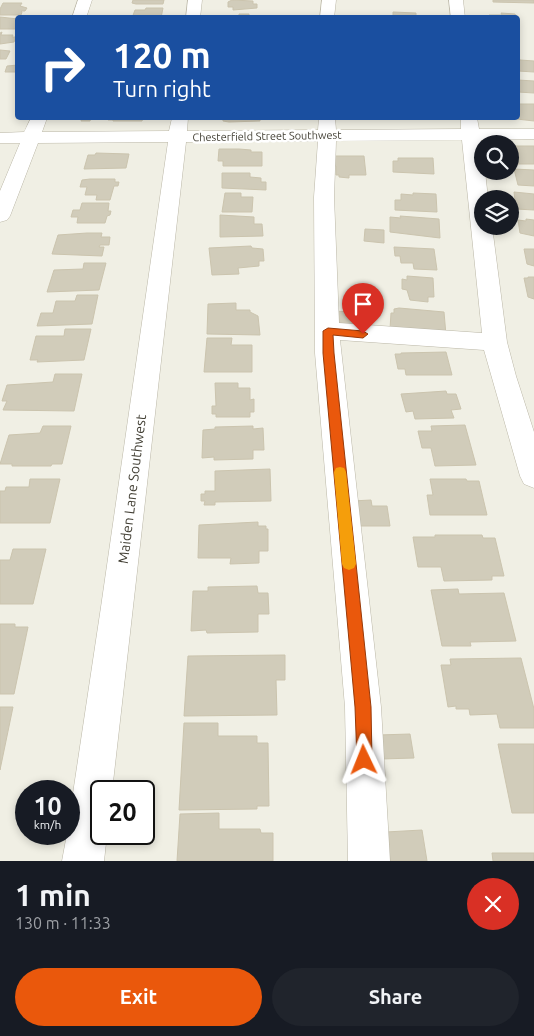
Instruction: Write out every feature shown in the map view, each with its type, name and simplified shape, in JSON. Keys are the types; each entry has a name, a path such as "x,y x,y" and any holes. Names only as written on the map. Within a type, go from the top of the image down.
{"street":[{"path":"80,15 85,0"},
{"path":"194,15 196,0"},
{"path":"327,15 329,0"},
{"path":"456,0 458,15"},
{"path":"0,216 38,120"},
{"path":"326,126 327,154 324,197 328,353 363,707 369,861"},
{"path":"470,126 495,342 503,376 534,476"},
{"name":"Chesterfield Street Southwest","path":"0,138 31,138 179,127 470,126 534,134"},
{"name":"Maiden Lane Southwest","path":"83,861 118,607 179,127"},
{"path":"328,331 495,342"}],"building":[{"path":"133,0 164,0 163,4 136,4 132,3"},
{"path":"232,0 253,1 253,4 257,4 257,8 233,10 233,7 228,7 228,2"},
{"path":"493,0 534,0 534,3 493,2"},
{"path":"3,3 22,3 20,6 27,8 25,11 21,11 21,15 0,15"},
{"path":"146,8 163,8 162,15 133,15 135,10 145,10"},
{"path":"393,12 416,13 416,15 393,15"},
{"path":"501,13 516,15 502,15"},
{"path":"0,17 15,19 15,29 0,29"},
{"path":"2,32 1,35 13,35 12,37 15,37 14,42 0,44 0,33"},
{"path":"0,50 10,51 6,59 0,59"},
{"path":"520,60 534,61 534,72 520,71"},
{"path":"15,65 15,72 5,72 7,66"},
{"path":"520,80 534,81 534,93 520,92"},
{"path":"520,104 534,104 534,121 520,119"},
{"path":"113,120 142,120 142,121"},
{"path":"223,120 260,120 229,122"},
{"path":"519,146 534,146 534,164 519,164"},
{"path":"219,149 262,152 262,166 223,166 223,161 218,161"},
{"path":"96,153 129,154 126,168 84,169 88,155 95,155"},
{"path":"329,156 364,156 366,175 349,175 349,178 339,177 339,175 336,175 336,166 329,165"},
{"path":"398,158 433,158 434,174 393,172 393,161 398,161"},
{"path":"519,169 534,170 534,186 518,185 517,180 519,180"},
{"path":"222,173 250,173 250,177 261,178 261,182 266,182 266,190 222,188"},
{"path":"115,179 115,182 119,182 118,186 114,186 110,200 96,200 97,195 85,195 87,187 80,187 82,180"},
{"path":"519,192 534,194 534,210 519,209"},
{"path":"225,193 241,193 241,197 253,197 252,212 222,212"},
{"path":"413,193 436,194 437,212 395,210 395,200 401,200 401,194 413,195"},
{"path":"82,203 109,203 108,211 111,211 105,223 77,223 78,217 71,217 73,210 80,210"},
{"path":"220,215 254,217 254,224 262,224 263,236 220,237"},
{"path":"400,216 439,219 440,238 390,232 390,217 401,218"},
{"path":"526,219 534,220 534,236 520,233 519,220 526,221"},
{"path":"365,229 384,230 384,243 364,241"},
{"path":"102,233 101,237 110,237 109,245 100,245 99,247 104,247 102,256 52,254 58,235"},
{"path":"251,246 252,248 263,249 264,261 259,261 259,266 238,268 239,274 212,275 209,248"},
{"path":"394,247 434,249 437,270 414,269 413,263 401,263 400,256 395,256"},
{"path":"524,249 534,249 534,266 527,264"},
{"path":"84,263 106,263 99,290 47,292 54,270 83,269"},
{"path":"407,276 433,278 434,297 428,297 428,302 410,300 407,290 402,289 402,279 407,280"},
{"path":"534,277 534,299 528,297 524,278"},
{"path":"77,295 98,295 92,324 37,326 41,313 53,313 56,301 75,301"},
{"path":"236,303 236,310 250,310 250,312 258,316 260,335 207,334 208,304"},
{"path":"394,309 444,312 446,335 390,329 391,313 394,313"},
{"path":"332,311 356,312 356,328 332,327"},
{"path":"65,329 91,329 84,360 37,362 38,360 30,360 36,336 64,336"},
{"path":"207,338 232,338 231,345 252,345 252,372 204,372"},
{"path":"446,352 452,375 406,375 405,369 398,369 395,354 401,353"},
{"path":"55,374 82,374 74,411 3,410 7,401 2,401 7,385 53,382"},
{"path":"215,383 238,383 238,388 250,388 250,400 254,399 254,412 250,412 250,417 216,417 216,414 212,414 212,406 216,406"},
{"path":"446,391 447,394 456,394 461,409 451,410 454,418 415,419 413,411 406,412 401,394"},
{"path":"465,425 476,465 435,466 431,448 422,448 418,431 432,431 431,426"},
{"path":"43,426 71,426 62,464 52,464 51,466 12,466 12,464 0,464 9,435 40,433"},
{"path":"253,426 253,429 263,428 264,450 253,450 253,459 214,460 214,457 202,458 203,430 215,429 215,427"},
{"path":"270,469 271,501 215,502 215,505 204,505 205,501 201,501 201,494 205,494 205,491 215,491 215,471"},
{"path":"30,479 60,479 50,523 0,523 0,491 5,491 6,487 29,487"},
{"path":"430,479 479,481 487,515 430,515 427,495 433,495"},
{"path":"371,500 372,506 387,506 390,526 355,526 352,501"},
{"path":"258,522 258,526 266,526 266,529 268,529 268,551 259,551 259,563 230,564 231,558 198,558 199,525"},
{"path":"435,535 482,535 483,538 495,538 504,576 492,576 492,580 444,581 441,567 418,567 413,537 435,537"},
{"path":"13,549 46,549 33,604 0,604 0,560 10,560"},
{"path":"257,586 258,593 268,593 269,614 258,614 258,632 207,633 206,630 191,631 193,591 208,591 208,587"},
{"path":"458,589 459,594 504,593 516,641 470,642 471,646 442,646 431,590"},
{"path":"0,624 15,624 15,627 28,627 14,694 0,694"},
{"path":"285,655 285,680 276,680 277,715 184,716 188,656"},
{"path":"521,658 534,709 534,728 500,728 497,714 470,715 469,709 456,709 456,706 448,707 441,665 451,665 450,659"},
{"path":"0,707 13,707 0,770"},
{"path":"184,723 218,723 218,736 257,736 257,743 268,743 269,806 257,806 257,809 179,810"},
{"path":"410,734 414,758 381,759 378,735"},
{"path":"498,744 534,744 534,813 512,813"},
{"path":"219,813 219,829 260,829 261,833 273,833 273,861 177,861 180,814"},
{"path":"422,830 427,861 390,861 386,832"},
{"path":"492,853 534,853 534,861 493,861"}],"slow traffic":[{"path":"340,472 349,564"}],"route":[{"path":"363,334 328,331 328,353 363,707 364,760"}]}
